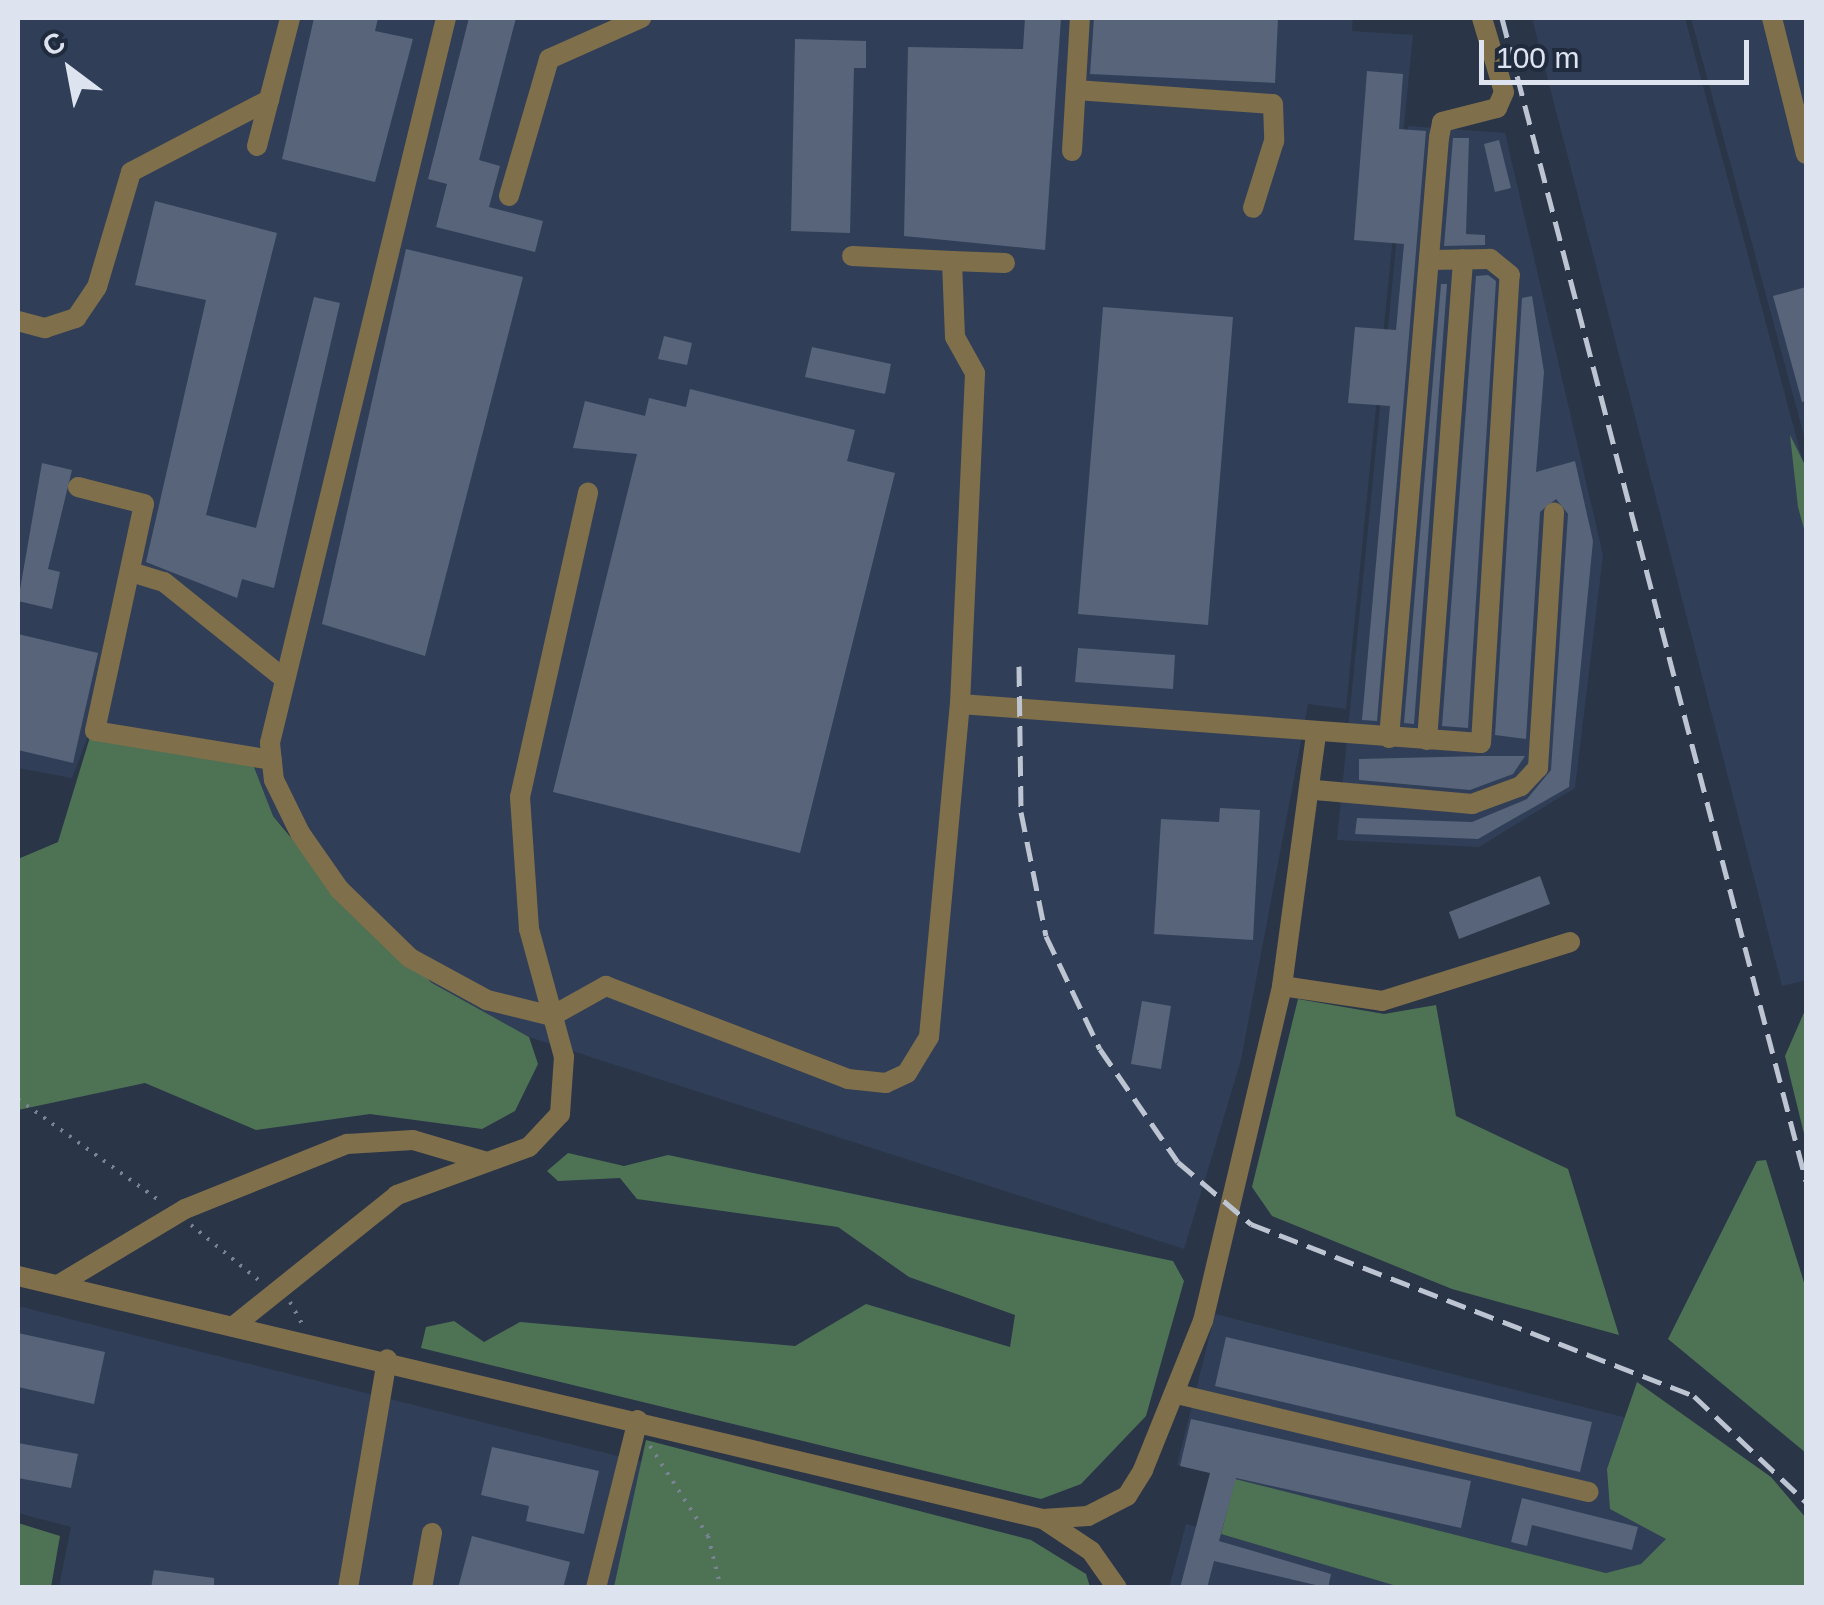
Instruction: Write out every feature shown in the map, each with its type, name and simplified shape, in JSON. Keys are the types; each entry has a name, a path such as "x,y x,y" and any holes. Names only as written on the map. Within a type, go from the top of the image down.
{"street":[{"path":"257,146 290,18"},
{"path":"446,18 281,676 272,760 300,833 340,889 410,958 487,1000 552,1016 606,986 848,1080 886,1083 907,1073 929,1038 960,704 975,374 955,337 952,261"},
{"path":"509,196 549,59 641,18"},
{"path":"1072,151 1080,18"},
{"path":"1389,738 1438,138 1442,122 1497,108 1504,92 1482,18"},
{"path":"1772,18 1806,154"},
{"path":"1076,90 1273,104 1274,141 1252,208"},
{"path":"18,321 45,328 76,318 97,287 131,172 270,100"},
{"path":"852,256 1005,264"},
{"path":"1427,740 1463,259"},
{"path":"960,704 1316,734 1481,743 1513,312 1504,264 1428,260"},
{"path":"78,487 144,504 95,731 272,760"},
{"path":"235,1324 397,1194 529,1147 560,1114 564,1057 529,929 520,797 588,493"},
{"path":"1315,790 1472,804 1521,786 1538,768 1554,513"},
{"path":"131,572 164,582 281,676"},
{"path":"18,1276 387,1359 637,1426 1043,1519 1088,1516 1127,1496 1177,1394 1282,986 1315,790 1316,734"},
{"path":"1282,986 1382,1001 1570,942"},
{"path":"58,1285 185,1209 347,1144 390,1137 484,1161"},
{"path":"348,1588 387,1359"},
{"path":"1177,1394 1589,1492"},
{"path":"596,1588 637,1426"},
{"path":"1043,1519 1091,1550 1117,1588"},
{"path":"422,1588 432,1533"}],"path":[{"path":"637,1426 673,1470 708,1536 720,1588"}],"shaded area":[{"path":"18,18 1353,18 1352,31 1413,35 1346,709 1308,704 1241,1060 1184,1249 529,1037 432,983 273,816 90,731 72,778 18,768"},
{"path":"1532,18 1685,18 1806,474 1806,980 1782,986"},
{"path":"1691,18 1806,18 1806,443"},
{"path":"1408,126 1505,133 1603,555 1575,788 1479,847 1337,840"},
{"path":"18,1306 662,1467 637,1587 59,1587 71,1527 18,1513"},
{"path":"1215,1314 1623,1417 1682,1461 1683,1523 1642,1564 1607,1573 1177,1465"},
{"path":"1186,1524 1394,1583 1400,1587 1169,1588"}],"green space":[{"path":"1790,435 1806,467 1806,536 1798,507"},
{"path":"90,737 252,762 273,816 330,885 432,983 529,1037 538,1064 515,1111 482,1129 370,1114 256,1130 145,1083 18,1110 18,859 58,842"},
{"path":"1298,999 1384,1014 1436,1005 1456,1116 1568,1169 1619,1335 1452,1289 1272,1216 1252,1187"},
{"path":"1806,1008 1806,1142 1785,1056"},
{"path":"568,1153 624,1166 668,1155 1173,1261 1184,1281 1146,1416 1081,1484 1041,1499 421,1348 426,1327 454,1321 484,1342 520,1322 795,1346 866,1304 1010,1347 1015,1315 909,1277 838,1227 637,1199 620,1178 558,1181 547,1171"},
{"path":"1766,1160 1806,1289 1806,1453 1668,1339 1757,1161"},
{"path":"1637,1382 1771,1477 1806,1518 1806,1587 1400,1587 1221,1534 1235,1479 1606,1573 1641,1564 1666,1539 1610,1509 1607,1469"},
{"path":"646,1440 1031,1540 1086,1574 1090,1587 614,1587"},
{"path":"18,1523 60,1536 51,1587 18,1587"}],"building":[{"path":"314,18 378,18 375,31 413,39 375,182 282,159"},
{"path":"469,18 516,18 479,160 500,166 489,207 543,221 535,252 436,227 447,184 428,179"},
{"path":"1025,18 1061,18 1045,250 904,236 908,47 1023,49"},
{"path":"1094,18 1278,18 1275,83 1090,74"},
{"path":"795,39 866,41 866,68 854,68 850,233 791,231"},
{"path":"1367,71 1403,74 1399,129 1426,131 1377,721 1362,720 1390,406 1348,403 1355,327 1396,330 1404,244 1354,240"},
{"path":"1453,138 1469,138 1466,234 1485,235 1485,245 1444,246"},
{"path":"1499,140 1511,188 1495,192 1484,144"},
{"path":"155,201 277,233 206,515 256,528 314,297 340,303 274,588 242,579 237,598 146,562 206,300 135,285"},
{"path":"406,249 523,277 425,656 322,624"},
{"path":"1488,275 1496,281 1468,728 1442,726 1476,276"},
{"path":"1441,284 1447,284 1414,724 1404,723"},
{"path":"1806,287 1806,401 1802,402 1773,296"},
{"path":"1532,296 1544,372 1536,472 1575,461 1593,541 1569,787 1478,839 1355,834 1357,818 1472,822 1527,799 1551,770 1568,514 1556,499 1540,512 1526,739 1495,735 1522,298"},
{"path":"1103,307 1233,317 1208,625 1078,614"},
{"path":"664,336 692,343 687,365 658,359"},
{"path":"812,347 891,364 885,394 805,377"},
{"path":"690,389 855,430 847,461 895,473 800,853 553,792 637,454 573,448 585,401 645,416 649,398 686,407"},
{"path":"42,463 72,470 48,569 60,572 52,609 18,601"},
{"path":"18,634 98,653 73,763 18,750"},
{"path":"1078,648 1175,655 1173,689 1075,682"},
{"path":"1525,756 1513,774 1470,790 1359,780 1359,759"},
{"path":"1220,808 1260,810 1253,940 1154,934 1161,819 1219,822"},
{"path":"1540,876 1550,904 1459,939 1449,912"},
{"path":"1142,1001 1171,1006 1161,1069 1131,1064"},
{"path":"18,1333 105,1352 94,1404 18,1387"},
{"path":"1226,1337 1592,1422 1580,1472 1215,1386"},
{"path":"1191,1419 1471,1481 1461,1528 1236,1478 1219,1541 1331,1574 1328,1588 1214,1561 1207,1588 1180,1588 1210,1473 1180,1466"},
{"path":"18,1443 78,1454 71,1488 18,1478"},
{"path":"492,1447 599,1471 584,1534 526,1521 529,1506 481,1495"},
{"path":"1522,1498 1638,1527 1632,1550 1532,1525 1527,1546 1511,1542"},
{"path":"472,1536 570,1562 563,1588 458,1588"},
{"path":"154,1570 214,1578 214,1588 151,1588"}],"railway":[{"path":"1502,18 1806,1181"},
{"path":"1019,666 1021,812 1046,936 1100,1049 1178,1162 1251,1224 1694,1396 1806,1502"}]}
